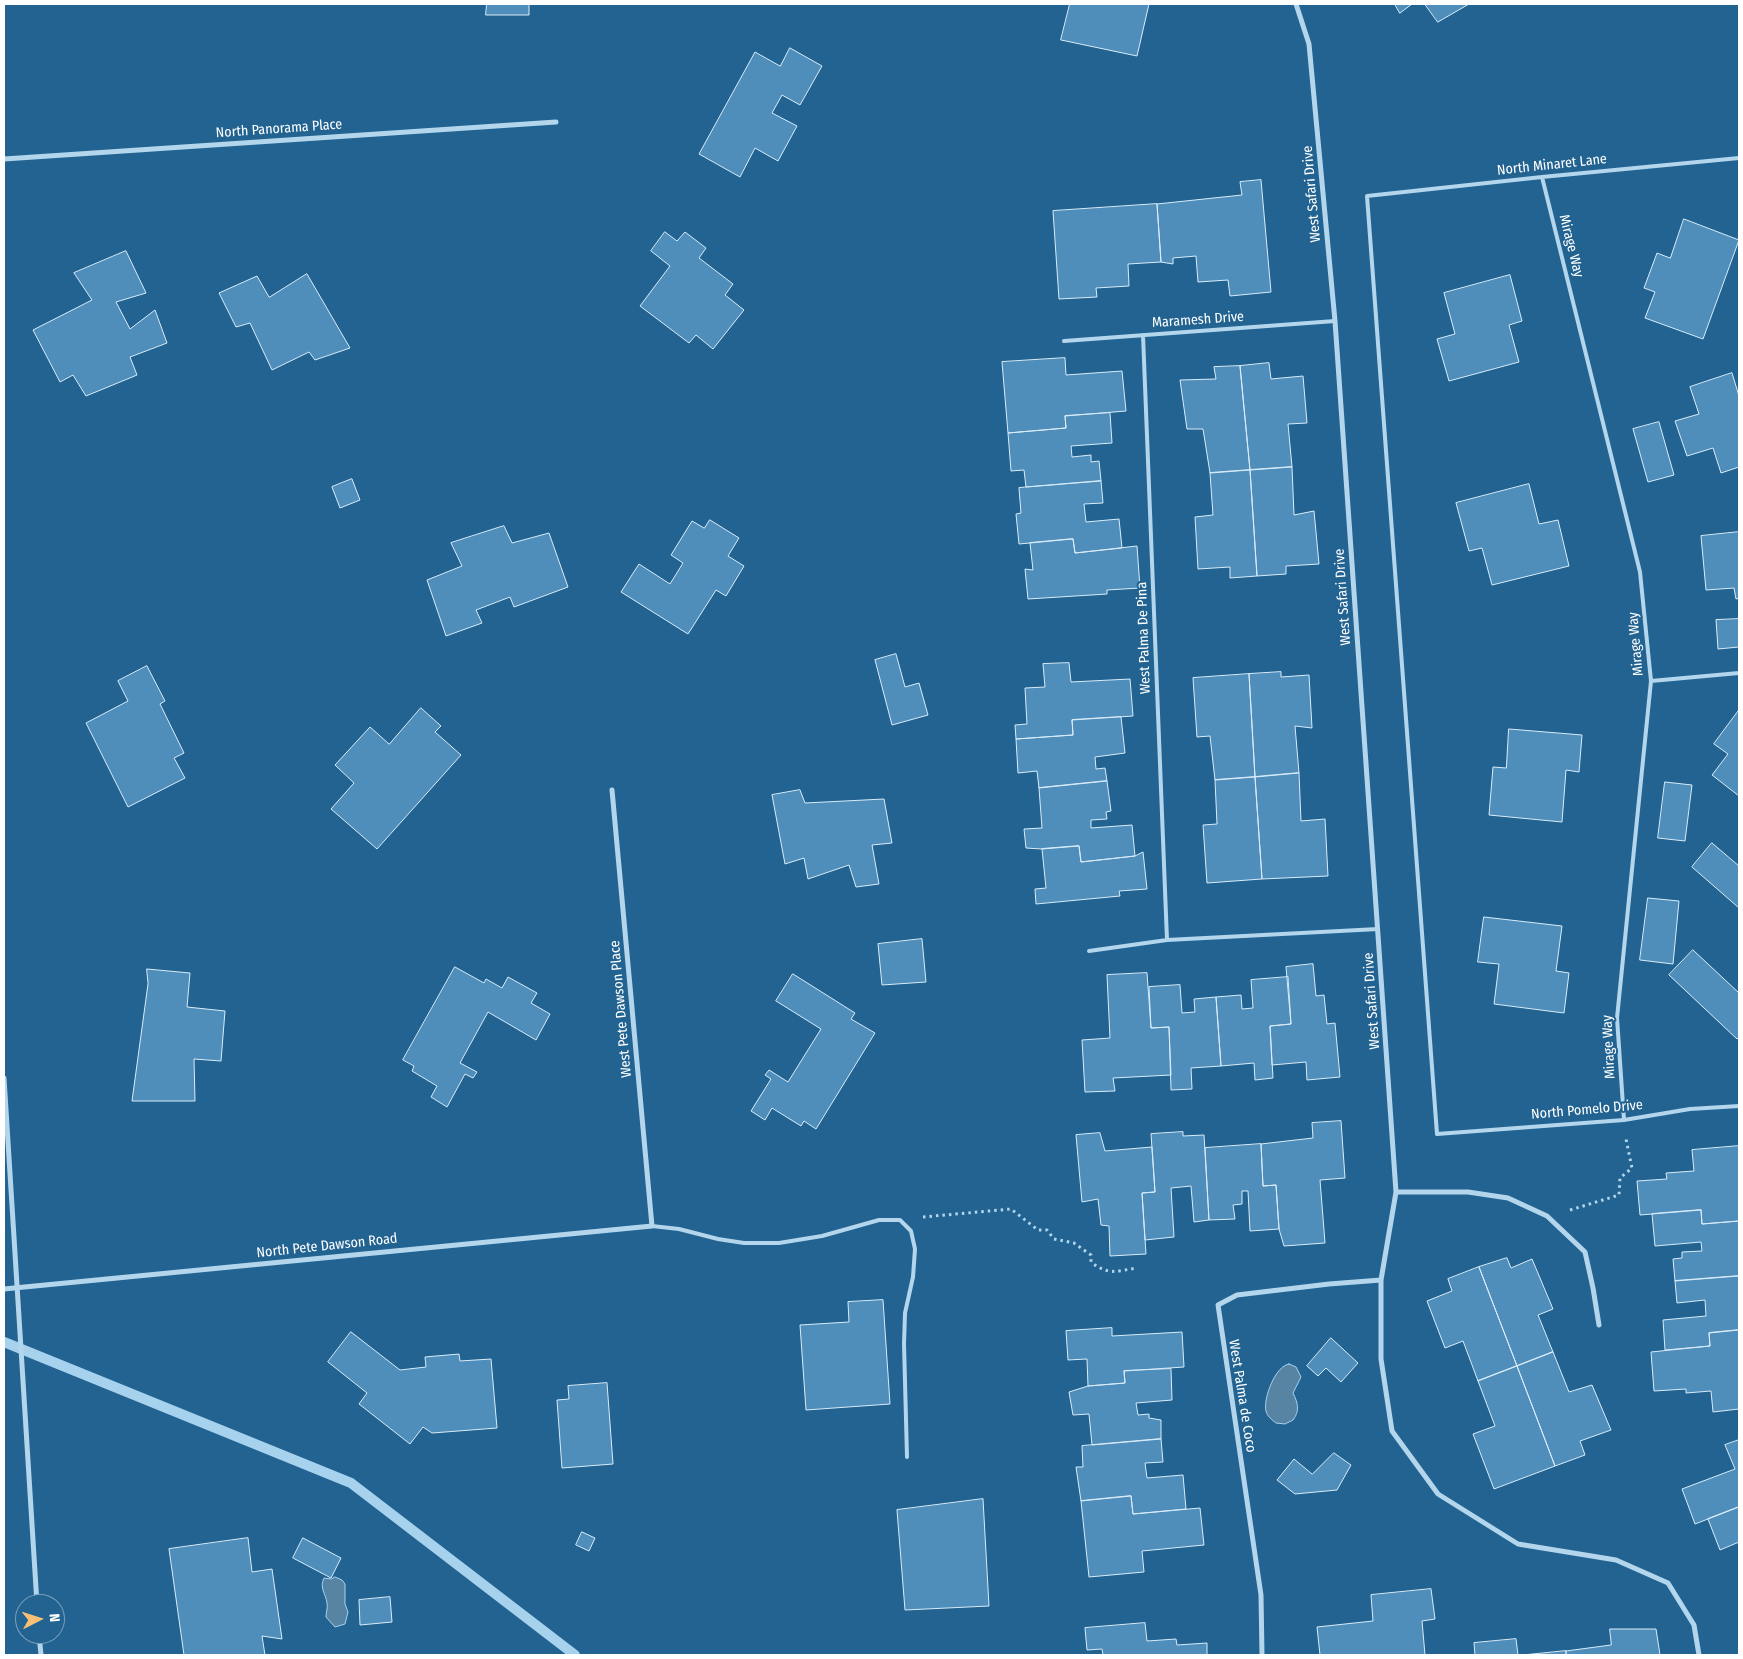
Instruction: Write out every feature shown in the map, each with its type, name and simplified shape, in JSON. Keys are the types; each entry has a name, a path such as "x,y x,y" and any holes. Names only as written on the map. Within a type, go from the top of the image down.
{"street":[{"name":"West Safari Drive","path":"1296,4 1309,44 1335,321 1379,929 1396,1192 1381,1280 1381,1359 1392,1431 1438,1494 1518,1544 1616,1560 1668,1583 1694,1626 1699,1655"},
{"name":"North Panorama Place","path":"4,159 556,122"},
{"name":"West Pete Dawson Place","path":"612,790 652,1226"},
{"path":"4,1078 36,1594"},
{"path":"1396,1192 1468,1192 1508,1198 1548,1216 1585,1252 1599,1325"},
{"name":"North Pete Dawson Road","path":"4,1289 652,1226"},
{"name":"West Palma de Coco","path":"1262,1655 1261,1595 1218,1305 1237,1295 1381,1280"}],"lane":[{"name":"North Minaret Lane","path":"1437,1134 1368,196 1542,176 1739,158"},
{"name":"Mirage Way","path":"1542,176 1640,572 1651,681 1617,1018 1624,1120"},
{"name":"Maramesh Drive","path":"1064,341 1335,321"},
{"name":"West Palma De Pina","path":"1143,335 1167,940"},
{"path":"1651,681 1739,673"},
{"path":"1089,951 1167,940 1379,929"},
{"name":"North Pomelo Drive","path":"1437,1134 1624,1120 1690,1109 1739,1106"},
{"path":"652,1226 679,1229 744,1244 779,1243 822,1236 879,1220 900,1220 911,1231 915,1249 913,1276 905,1313 906,1457"}],"path":[{"path":"1548,1216 1619,1195 1620,1178 1632,1168 1627,1148 1624,1120"},
{"path":"900,1220 1010,1209 1038,1230 1047,1230 1054,1239 1074,1243 1091,1255 1091,1262 1101,1270 1111,1272 1137,1268"}],"water":[{"path":"1289,1364 1296,1367 1301,1377 1293,1393 1297,1410 1293,1420 1285,1424 1276,1423 1267,1413 1266,1399 1271,1384 1279,1370"},
{"path":"335,1577 342,1580 345,1584 345,1604 348,1612 345,1624 335,1627 326,1617 327,1605 322,1585 324,1578 331,1579"}],"building":[{"path":"487,4 529,4 529,15 486,15"},
{"path":"1070,4 1149,4 1137,56 1061,40"},
{"path":"1395,4 1412,4 1400,13"},
{"path":"1425,4 1469,4 1438,22"},
{"path":"790,48 822,66 800,105 782,95 772,113 797,126 778,161 755,148 740,177 699,154 755,52 780,66"},
{"path":"1261,180 1271,292 1230,296 1228,280 1198,282 1196,256 1173,258 1173,264 1161,262 1157,204 1242,195 1240,182"},
{"path":"1157,204 1161,262 1128,264 1129,286 1096,288 1097,297 1059,299 1053,211"},
{"path":"1684,219 1739,240 1703,339 1645,318 1655,292 1644,288 1657,253 1670,258"},
{"path":"665,232 677,241 685,232 706,248 699,258 733,284 725,295 744,310 713,349 696,335 689,343 640,306 670,266 651,251"},
{"path":"126,251 146,293 116,302 130,329 155,310 167,343 130,357 137,375 86,396 73,375 60,382 33,330 92,300 74,273"},
{"path":"307,274 350,348 315,360 309,352 272,370 250,323 236,327 219,293 257,276 269,297"},
{"path":"1510,275 1522,321 1509,325 1519,362 1449,381 1437,339 1455,334 1444,293"},
{"path":"1065,358 1066,375 1122,371 1126,411 1065,416 1066,428 1008,433 1002,362"},
{"path":"1269,363 1271,379 1303,376 1307,423 1288,424 1292,467 1250,470 1240,366"},
{"path":"1240,366 1250,470 1210,473 1203,429 1187,429 1180,380 1216,379 1214,367"},
{"path":"1732,373 1739,396 1739,467 1721,473 1713,448 1687,456 1675,421 1699,414 1690,387"},
{"path":"1110,413 1112,443 1071,446 1072,457 1091,455 1091,462 1099,461 1101,481 1026,487 1024,470 1011,471 1008,433 1066,428 1065,416"},
{"path":"1659,422 1674,475 1648,482 1633,429"},
{"path":"1292,467 1294,515 1314,511 1319,564 1286,566 1286,574 1257,576 1250,470"},
{"path":"1250,470 1257,576 1230,578 1230,567 1198,569 1195,517 1213,515 1210,473"},
{"path":"352,479 360,500 340,508 332,487"},
{"path":"1101,481 1103,503 1084,504 1086,522 1119,519 1122,548 1075,553 1073,539 1019,544 1016,514 1021,513 1019,488"},
{"path":"1529,484 1539,524 1558,520 1569,566 1492,585 1482,548 1469,551 1456,503"},
{"path":"710,520 739,538 728,556 744,566 726,596 716,590 688,634 621,592 639,564 670,584 683,563 671,555 692,521 704,528"},
{"path":"504,526 512,543 549,533 568,587 514,607 510,597 476,610 482,623 446,636 427,580 462,566 451,543"},
{"path":"1739,532 1739,598 1736,599 1734,588 1706,590 1701,536"},
{"path":"1073,539 1075,553 1137,546 1140,588 1107,590 1107,594 1028,599 1025,569 1033,570 1030,543"},
{"path":"1739,619 1739,647 1718,649 1716,620"},
{"path":"896,654 905,687 919,683 928,715 892,725 875,660"},
{"path":"1069,663 1071,682 1130,679 1133,716 1072,720 1073,735 1016,739 1015,725 1027,724 1025,688 1045,687 1043,664"},
{"path":"147,666 165,701 160,704 184,753 174,758 185,778 128,807 86,723 128,701 118,681"},
{"path":"1281,672 1281,677 1309,675 1312,728 1295,726 1299,773 1255,777 1249,674"},
{"path":"1249,674 1255,777 1215,780 1210,736 1197,737 1193,678"},
{"path":"421,708 441,726 435,732 461,755 377,849 331,809 354,783 335,765 370,727 389,744"},
{"path":"1739,710 1739,796 1712,775 1728,754 1714,744"},
{"path":"1121,717 1125,753 1095,757 1096,769 1105,768 1107,781 1039,788 1037,771 1018,773 1016,739 1073,735 1072,720"},
{"path":"1509,729 1582,735 1579,772 1566,770 1562,822 1489,815 1493,767 1506,768"},
{"path":"1299,773 1301,821 1325,819 1328,876 1262,879 1255,777"},
{"path":"1255,777 1262,879 1207,883 1203,825 1217,824 1215,780"},
{"path":"1107,781 1111,811 1106,812 1107,819 1091,820 1091,828 1132,825 1135,856 1081,862 1079,846 1042,849 1026,848 1024,829 1042,828 1039,788"},
{"path":"1665,782 1692,785 1685,841 1658,838"},
{"path":"800,790 805,803 884,799 892,843 872,845 879,884 856,887 849,865 808,879 804,858 785,864 772,795"},
{"path":"1712,843 1739,866 1739,908 1692,867"},
{"path":"1079,846 1081,862 1135,856 1143,852 1147,889 1119,891 1120,896 1036,904 1035,889 1046,888 1042,849"},
{"path":"1648,898 1679,901 1673,964 1640,960"},
{"path":"1484,917 1562,926 1556,971 1569,973 1564,1013 1494,1004 1499,964 1478,962"},
{"path":"922,939 926,982 882,985 878,944"},
{"path":"1693,950 1739,993 1739,1037 1737,1039 1669,975"},
{"path":"1313,964 1316,996 1324,995 1327,1024 1335,1023 1340,1077 1307,1080 1306,1062 1272,1065 1270,1026 1291,1024 1286,967"},
{"path":"455,967 484,983 486,979 502,988 508,977 537,993 531,1003 550,1014 536,1040 488,1012 460,1063 477,1072 473,1078 465,1074 447,1107 431,1097 437,1086 412,1071 414,1066 403,1060"},
{"path":"147,969 190,973 187,1007 225,1011 221,1061 194,1059 195,1101 132,1101 148,984"},
{"path":"1147,973 1151,1028 1169,1027 1171,1075 1113,1078 1115,1091 1085,1092 1082,1040 1110,1038 1107,975"},
{"path":"793,974 855,1013 851,1019 875,1033 816,1129 804,1121 801,1126 772,1108 765,1120 751,1111 771,1079 765,1075 769,1070 788,1082 821,1029 776,1001"},
{"path":"1288,977 1291,1024 1270,1026 1273,1078 1255,1080 1254,1063 1221,1066 1216,997 1241,995 1242,1009 1253,1008 1251,980"},
{"path":"1180,985 1182,1013 1195,1012 1194,999 1216,997 1221,1066 1191,1068 1192,1089 1171,1090 1169,1027 1151,1028 1149,987"},
{"path":"1341,1121 1345,1178 1320,1180 1325,1243 1284,1246 1279,1229 1276,1185 1263,1186 1261,1144 1313,1138 1312,1123"},
{"path":"1183,1132 1183,1136 1204,1135 1209,1220 1194,1222 1191,1186 1171,1188 1174,1237 1145,1240 1142,1193 1155,1192 1151,1134"},
{"path":"1100,1133 1105,1151 1152,1147 1155,1192 1142,1193 1146,1254 1110,1256 1109,1226 1101,1225 1098,1199 1082,1202 1076,1135"},
{"path":"1261,1144 1263,1186 1276,1185 1279,1229 1250,1231 1248,1191 1242,1191 1242,1204 1233,1205 1235,1219 1209,1220 1205,1148"},
{"path":"1739,1146 1739,1221 1702,1224 1701,1210 1640,1215 1637,1181 1667,1179 1666,1173 1694,1171 1692,1150"},
{"path":"1701,1210 1702,1224 1739,1221 1739,1276 1675,1281 1673,1259 1682,1258 1682,1252 1702,1251 1701,1242 1655,1246 1652,1214"},
{"path":"1507,1258 1511,1268 1532,1259 1553,1309 1538,1315 1553,1352 1517,1366 1479,1267"},
{"path":"1479,1267 1517,1366 1478,1381 1463,1341 1445,1348 1427,1301 1452,1291 1448,1279"},
{"path":"1739,1276 1739,1330 1709,1333 1710,1346 1665,1350 1663,1320 1706,1316 1705,1300 1677,1303 1675,1281"},
{"path":"883,1300 890,1404 806,1410 800,1325 849,1322 848,1302"},
{"path":"1112,1328 1112,1336 1182,1332 1184,1367 1124,1371 1125,1383 1088,1386 1087,1359 1068,1360 1066,1331"},
{"path":"1739,1330 1739,1409 1713,1412 1711,1391 1686,1393 1686,1389 1654,1391 1651,1352 1710,1346 1709,1333"},
{"path":"351,1332 400,1370 426,1367 425,1357 459,1354 460,1361 491,1359 497,1428 432,1433 423,1427 410,1444 359,1404 367,1393 328,1362"},
{"path":"1331,1338 1358,1363 1341,1382 1326,1368 1318,1376 1307,1366"},
{"path":"1553,1352 1569,1392 1592,1385 1611,1430 1580,1441 1585,1455 1555,1466 1517,1366"},
{"path":"1517,1366 1555,1466 1494,1489 1473,1434 1495,1426 1478,1381"},
{"path":"1171,1369 1172,1400 1136,1403 1138,1415 1149,1414 1149,1418 1161,1420 1161,1439 1092,1445 1089,1414 1073,1415 1069,1392 1088,1386 1125,1383 1124,1371"},
{"path":"607,1383 613,1464 562,1468 557,1400 569,1399 568,1386"},
{"path":"1161,1439 1163,1462 1145,1463 1147,1478 1183,1475 1186,1509 1133,1514 1131,1496 1081,1501 1076,1467 1083,1467 1082,1446"},
{"path":"1739,1440 1739,1507 1695,1524 1682,1489 1735,1469 1725,1445"},
{"path":"1334,1453 1351,1465 1337,1490 1295,1494 1277,1480 1294,1459 1312,1474"},
{"path":"1131,1496 1133,1514 1200,1508 1204,1545 1142,1551 1144,1572 1089,1577 1081,1501"},
{"path":"983,1499 989,1606 905,1610 897,1510"},
{"path":"1739,1507 1739,1542 1720,1550 1708,1519"},
{"path":"582,1532 595,1538 589,1551 576,1545"},
{"path":"248,1538 252,1572 272,1569 282,1639 262,1636 265,1655 184,1655 169,1549"},
{"path":"303,1538 341,1558 331,1578 293,1558"},
{"path":"1431,1589 1435,1619 1422,1621 1425,1655 1320,1655 1317,1627 1373,1621 1371,1595"},
{"path":"390,1597 392,1622 360,1625 359,1600"},
{"path":"1145,1623 1147,1641 1176,1639 1177,1645 1207,1643 1207,1655 1103,1655 1102,1649 1087,1650 1085,1628"},
{"path":"1610,1629 1656,1629 1660,1655 1566,1655 1566,1651 1611,1645"},
{"path":"1516,1639 1518,1655 1475,1655 1474,1643"},
{"path":"1566,1651 1566,1655 1523,1655"}],"waterway":[{"path":"4,1342 351,1483 575,1655"}]}
